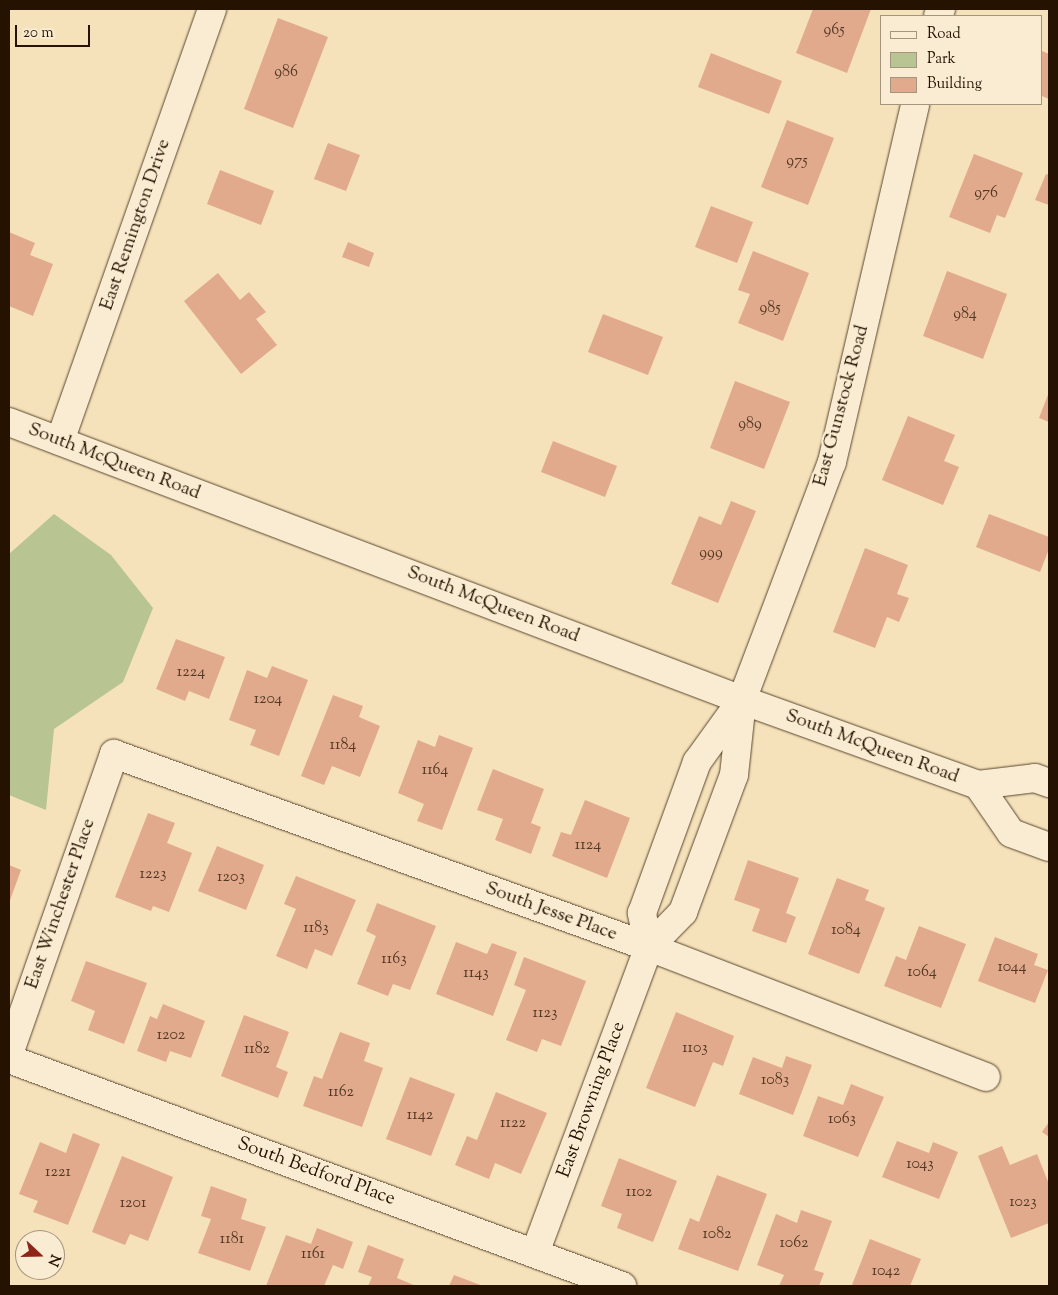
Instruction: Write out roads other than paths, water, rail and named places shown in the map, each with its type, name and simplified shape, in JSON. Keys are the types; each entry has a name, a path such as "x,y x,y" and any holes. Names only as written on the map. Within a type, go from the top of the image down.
{"street":[{"name":"East Remington Drive","path":"60,441 212,9"},
{"name":"East Gunstock Road","path":"742,700 832,462 915,105"},
{"name":"South McQueen Road","path":"9,422 742,700 978,785 1035,778 1049,783"},
{"name":"East Browning Place","path":"535,1252 649,948 683,912 734,775 742,700"},
{"path":"649,948 642,913 697,762 742,700"},
{"name":"South Jesse Place","path":"114,754 649,948 986,1077"},
{"name":"East Winchester Place","path":"9,1054 114,754"},
{"name":"South McQueen Road","path":"978,785 1011,833 1049,847"},
{"name":"South Bedford Place","path":"9,1059 535,1252 622,1286"}]}
